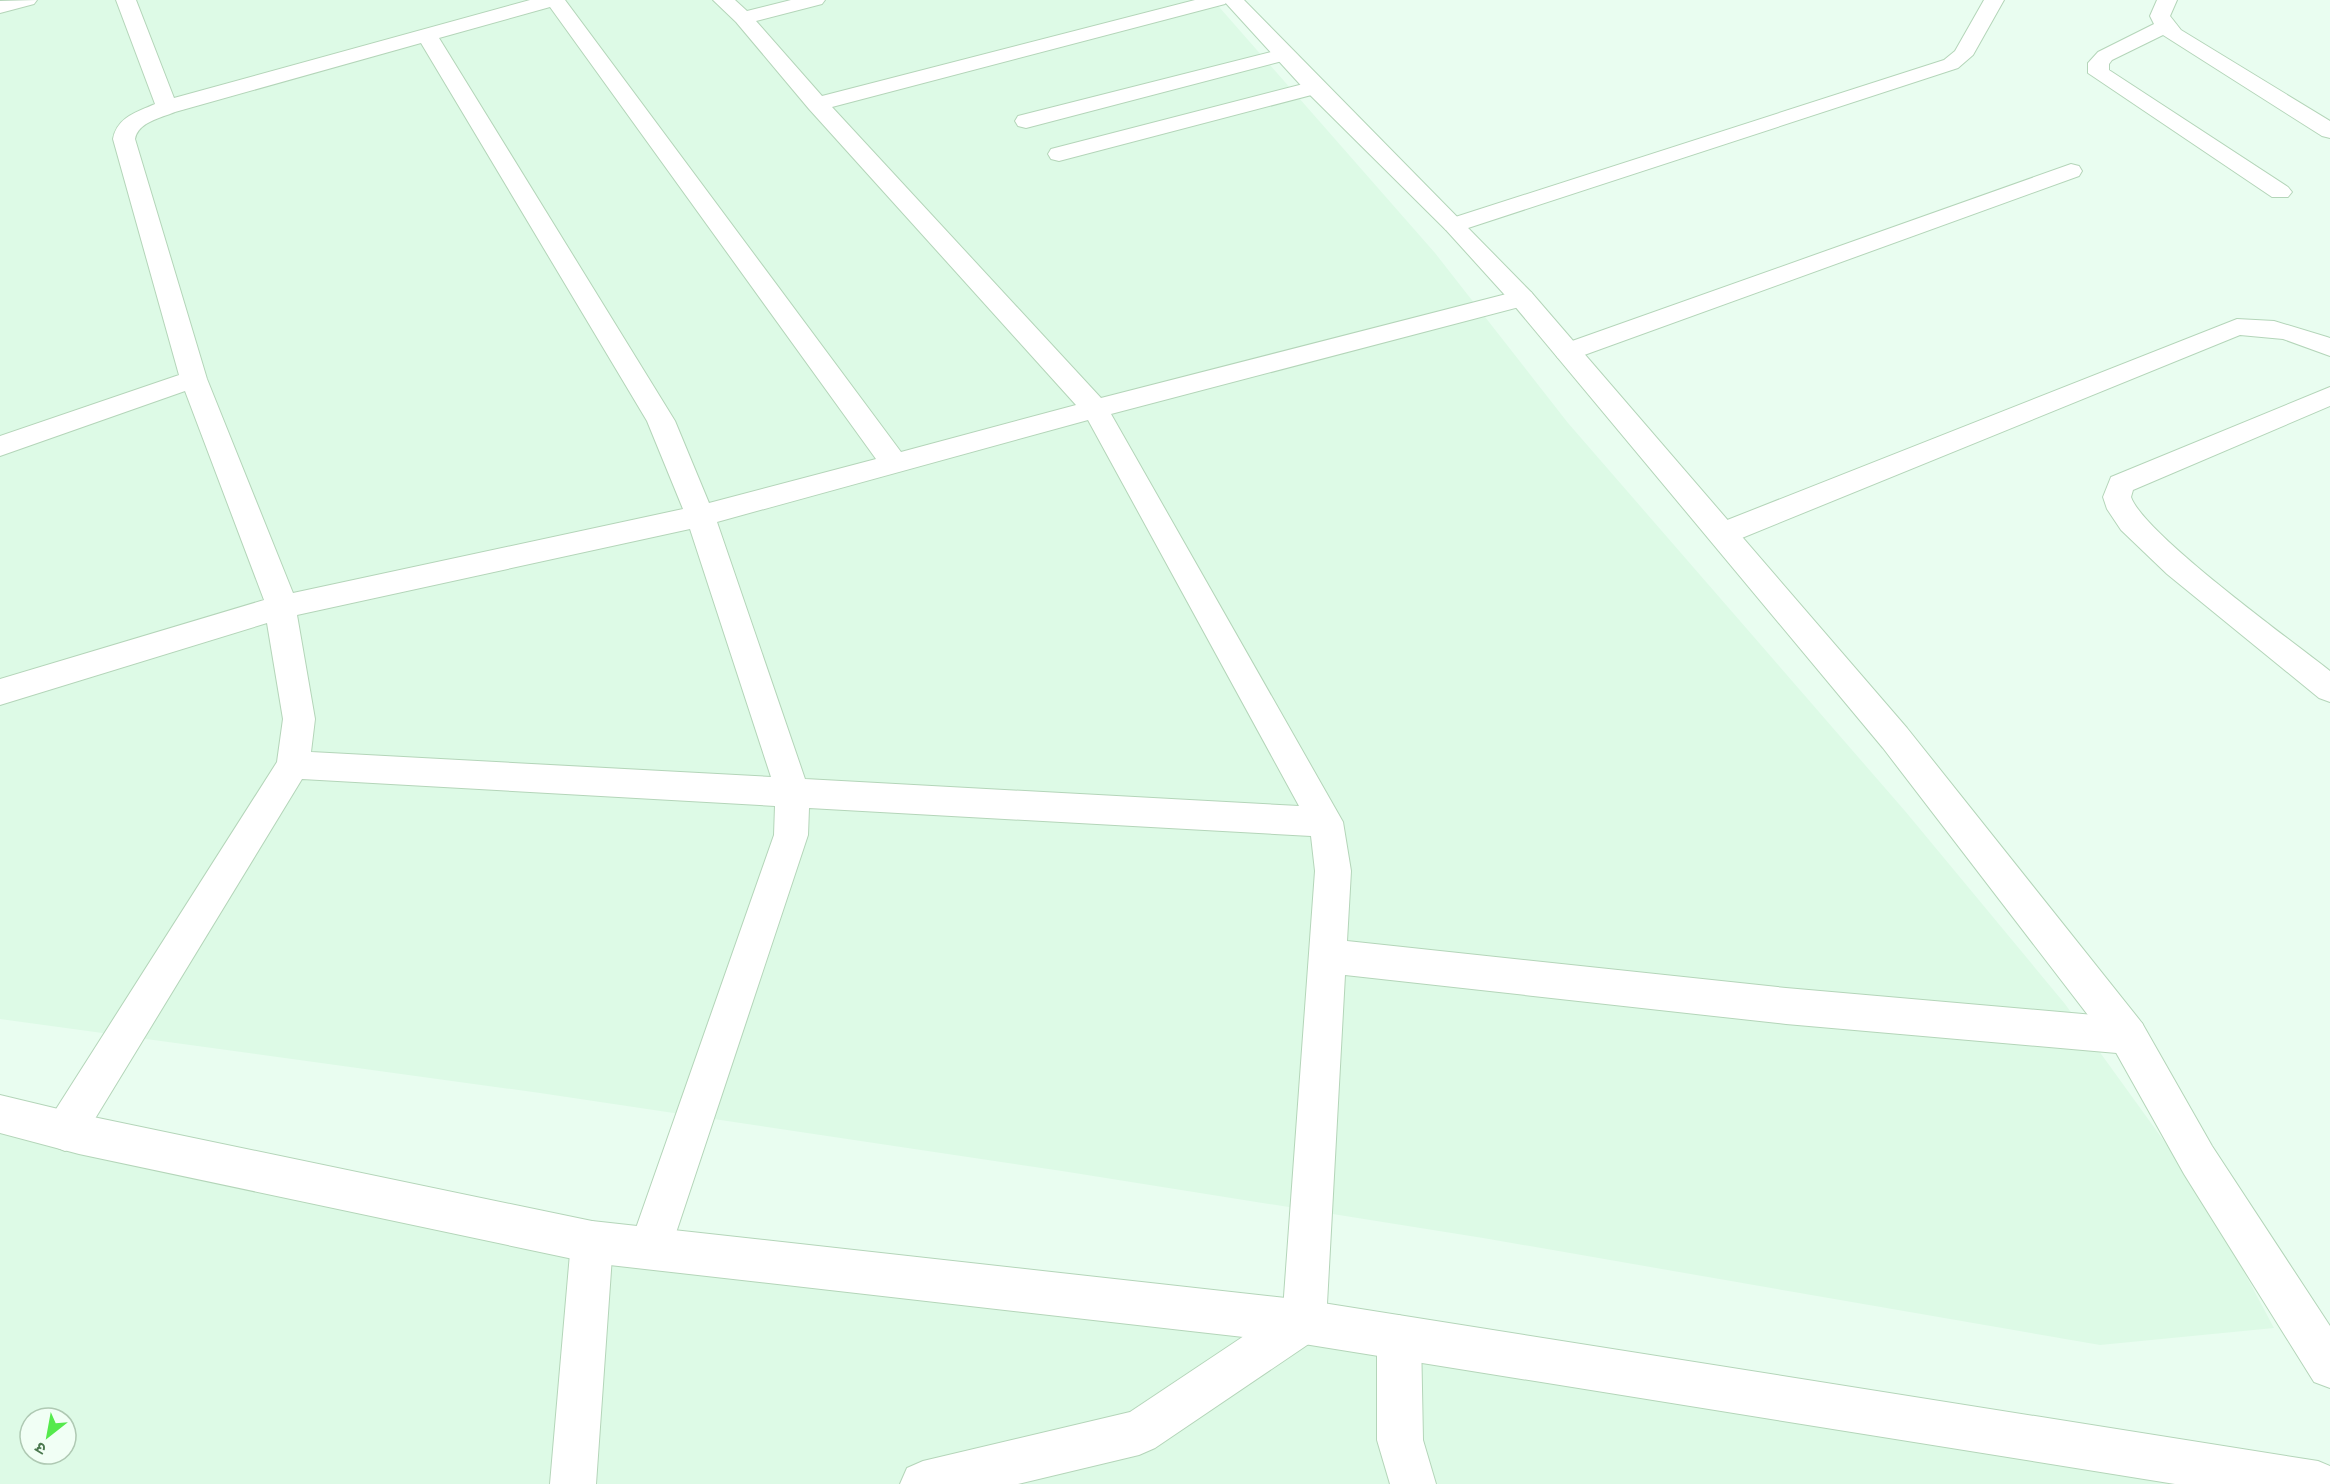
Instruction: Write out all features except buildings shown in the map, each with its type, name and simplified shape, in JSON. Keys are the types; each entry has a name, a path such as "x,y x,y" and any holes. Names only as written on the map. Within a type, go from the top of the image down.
{"street":[{"path":"0,7 27,0"},
{"path":"126,0 167,107"},
{"path":"65,1131 293,765 298,719 278,594 194,379 124,139 126,129 137,120 167,107 554,0 894,463"},
{"path":"733,9 815,0"},
{"path":"817,104 1218,0"},
{"path":"1233,0 1283,55 1454,225 1522,298 1895,738 2128,1036 2198,1160 2330,1366"},
{"path":"1454,225 1951,64 1963,55 1994,0"},
{"path":"2167,0 2160,16 2164,26 2330,131"},
{"path":"733,9 1095,409 1326,822 1333,871 1304,1322"},
{"path":"2164,26 2105,56 2098,63 2099,73 2280,192"},
{"path":"426,34 661,421 700,516 793,792 790,835 650,1248"},
{"path":"1026,121 1283,55"},
{"path":"1059,154 1316,87"},
{"path":"1567,352 2071,171"},
{"path":"0,693 280,607 700,516 1095,409 1522,298"},
{"path":"1722,534 2238,327 2266,326 2285,330 2330,348"},
{"path":"0,447 194,379"},
{"path":"2330,396 2121,484 2117,497 2121,509 2131,523 2178,566 2330,689"},
{"path":"293,765 1326,822"},
{"path":"1327,956 1786,1006 2128,1036"},
{"path":"0,1114 65,1131 592,1242 1304,1322 2318,1484"},
{"path":"573,1484 592,1242"},
{"path":"923,1484 1139,1432 1304,1322"},
{"path":"1399,1337 1400,1440 1413,1484"}],"shaded area":[{"path":"0,0 1213,0 1435,253 1568,423 1905,811 2065,1004 2203,1195 2274,1328 2100,1345 1483,1238 1062,1171 540,1093 0,1019"},
{"path":"0,1114 607,1257 1394,1354 2248,1484 0,1484"}]}
